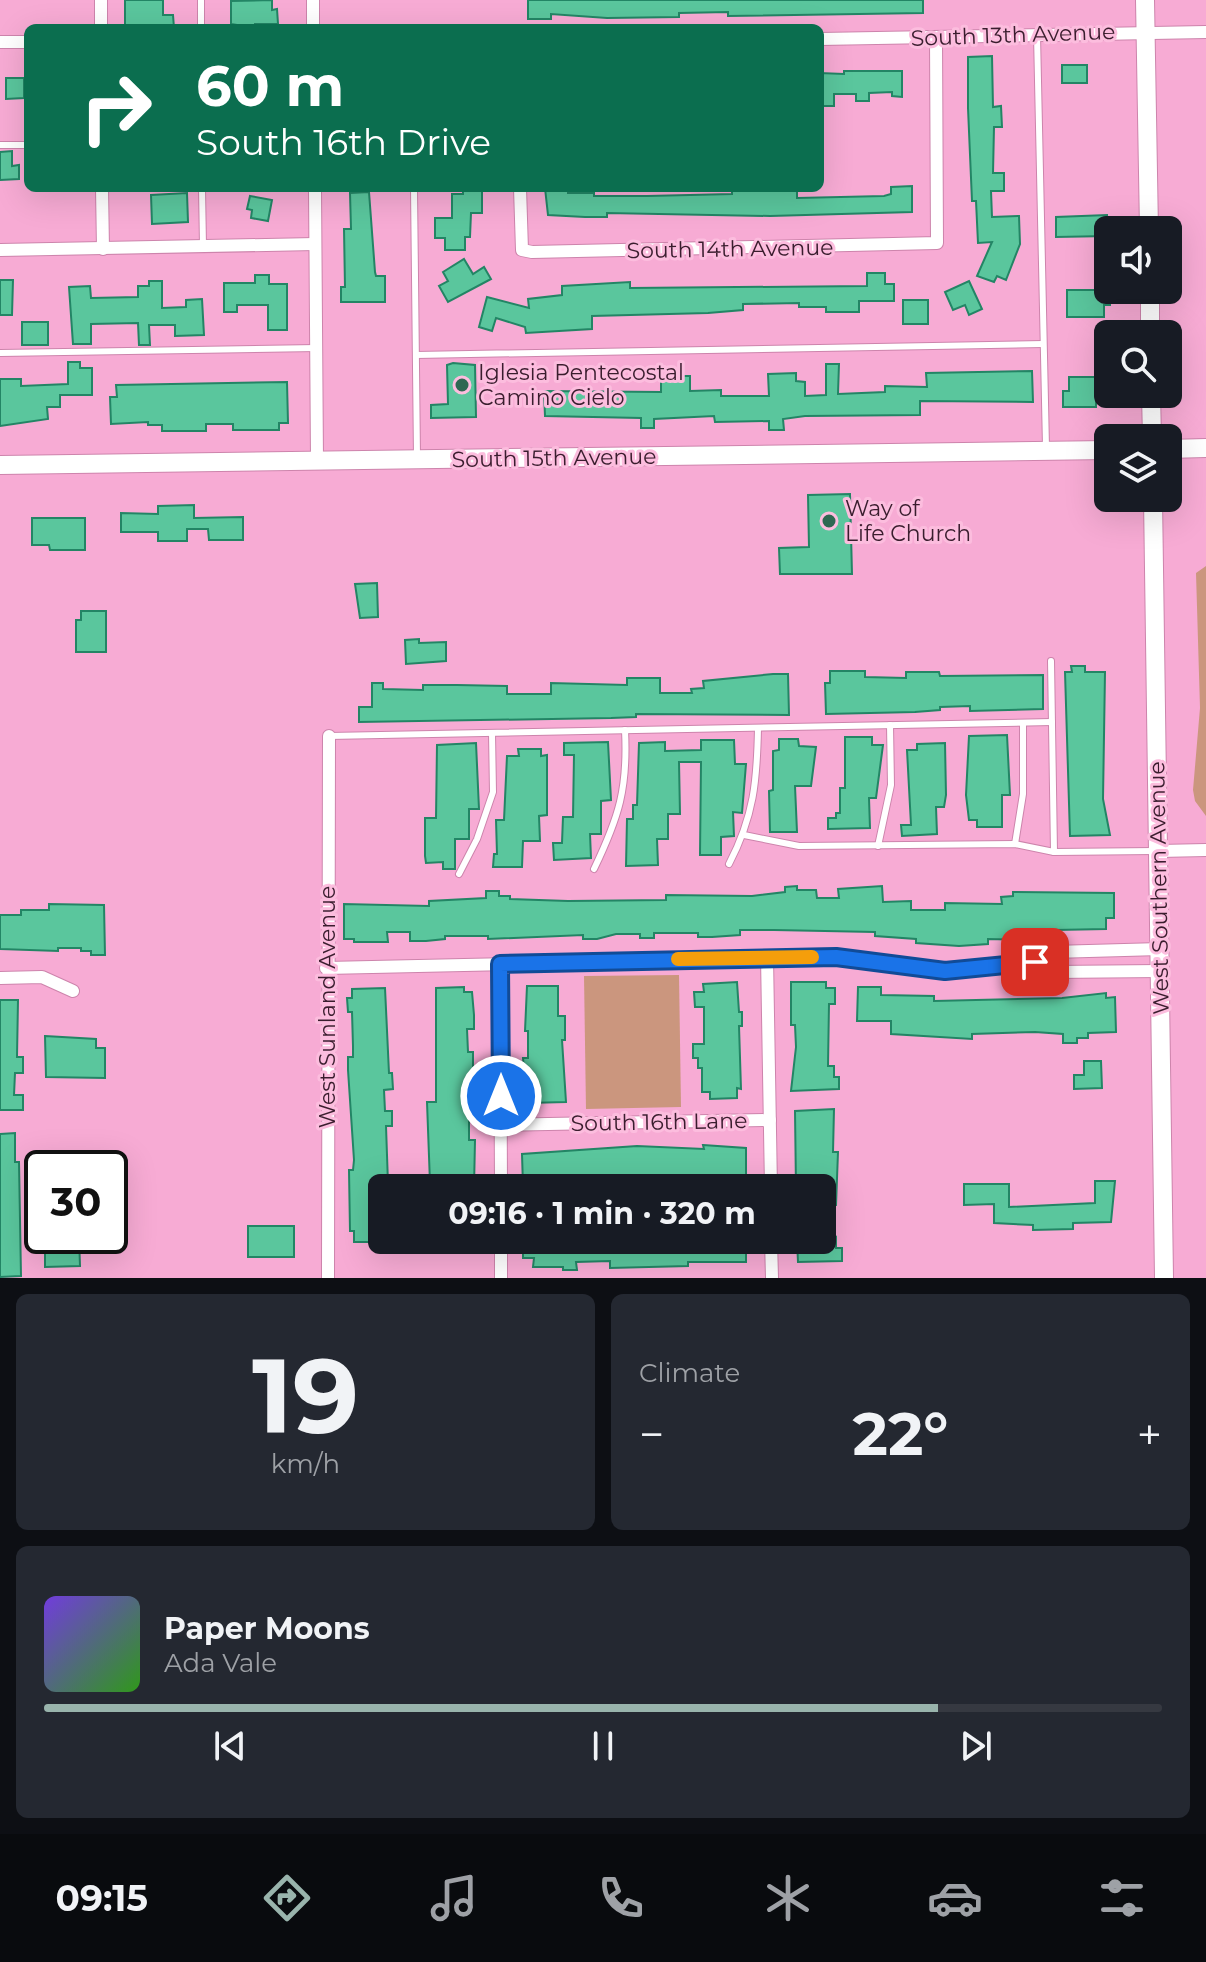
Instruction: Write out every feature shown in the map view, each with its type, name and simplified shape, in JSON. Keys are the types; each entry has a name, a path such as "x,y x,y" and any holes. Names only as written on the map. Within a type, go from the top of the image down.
{"street":[{"path":"101,0 101,24"},
{"path":"313,0 313,24"},
{"path":"1145,0 1149,216"},
{"name":"South 13th Avenue","path":"824,39 1206,32"},
{"name":"South 14th Avenue","path":"520,192 522,250 937,243 936,38"},
{"path":"0,42 24,42"},
{"path":"102,192 103,249"},
{"path":"315,192 317,460"},
{"path":"0,250 315,244"},
{"path":"1182,449 1206,448"},
{"name":"South 15th Avenue","path":"0,465 1094,450"},
{"name":"West Southern Avenue","path":"1153,512 1164,1278"},
{"name":"West Sunland Avenue","path":"328,1278 326,968 329,736"},
{"path":"1159,851 1206,850"},
{"path":"326,968 767,957 861,958 945,971 1035,962 1053,952 1160,949"},
{"path":"1085,951 1087,971"},
{"path":"767,957 771,1174"},
{"path":"1035,962 1053,972 1160,971"},
{"path":"500,964 501,1174"},
{"path":"0,978 42,977 73,991"},
{"name":"South 16th Lane","path":"501,1125 770,1120"},
{"path":"501,1254 501,1278"},
{"path":"771,1254 772,1278"}],"lane":[{"path":"201,0 201,24"},
{"path":"1037,35 1046,450"},
{"path":"0,145 24,145"},
{"path":"202,192 203,246"},
{"path":"414,192 417,459"},
{"path":"416,355 1043,344"},
{"path":"0,353 317,348"},
{"path":"1051,661 1054,852"},
{"path":"329,736 1052,722"},
{"path":"1015,844 1023,786 1023,723"},
{"path":"878,846 891,785 890,725"},
{"path":"729,864 744,835 757,789 758,728"},
{"path":"594,869 618,818 625,790 625,730"},
{"path":"459,874 477,839 493,792 492,733"},
{"path":"744,835 799,846 1015,844 1054,852 1159,851"}],"shaded area":[{"path":"1206,566 1206,816 1195,801 1193,790 1200,708 1196,573"},
{"path":"679,975 681,1107 586,1109 584,976"}],"building":[{"path":"125,0 163,0 163,15 173,15 174,24 125,24"},
{"path":"272,0 272,10 277,9 278,24 231,24 231,1"},
{"path":"528,0 923,0 923,13 728,16 728,12 679,13 679,17 607,18 551,14 551,19 528,19"},
{"path":"992,56 993,107 1001,106 1002,127 994,127 993,173 1004,173 1004,191 991,191 992,217 1019,216 1020,244 1006,280 997,276 994,282 977,276 992,242 978,243 976,201 972,201 968,108 968,57"},
{"path":"1062,65 1087,65 1087,83 1062,83"},
{"path":"844,71 902,71 902,97 892,96 892,92 869,93 869,101 856,101 856,94 834,94 834,106 824,106 824,73 844,74"},
{"path":"6,78 24,78 24,98 6,99"},
{"path":"12,151 12,166 19,165 19,179 0,180 0,152"},
{"path":"912,186 912,212 770,216 548,215 545,192 647,196 797,192 797,198 884,196 891,194 891,187"},
{"path":"369,192 375,272 376,276 385,276 385,302 341,302 341,287 345,287 344,229 351,229 350,193"},
{"path":"482,192 482,213 471,213 470,237 465,237 465,250 445,250 445,238 435,238 435,218 452,218 452,194"},
{"path":"187,193 188,222 152,224 151,195"},
{"path":"250,196 272,200 268,221 251,218 252,210 247,209"},
{"path":"1107,215 1107,216 1094,216 1094,236 1056,237 1056,217"},
{"path":"464,259 473,274 484,267 491,279 448,302 439,286 448,281 443,272"},
{"path":"867,273 885,273 885,284 894,284 894,301 859,301 859,312 826,312 826,307 799,307 799,303 743,304 743,310 708,313 592,316 592,329 526,333 525,327 496,318 492,331 479,327 487,297 529,308 528,299 562,295 562,286 630,282 630,288 867,286"},
{"path":"255,275 269,275 269,284 287,284 287,330 268,330 268,305 237,305 237,312 224,312 224,283 255,283"},
{"path":"0,280 13,280 12,315 0,315"},
{"path":"149,281 162,281 162,308 186,307 186,300 202,299 204,335 175,336 175,325 149,325 150,345 139,345 138,323 91,324 91,344 73,344 69,287 90,286 91,298 138,297 138,286 149,286"},
{"path":"969,281 982,309 969,315 965,305 953,310 945,292"},
{"path":"1067,290 1094,290 1094,304 1110,304 1104,305 1104,317 1067,317"},
{"path":"903,300 928,300 928,324 903,324"},
{"path":"22,322 48,322 48,345 22,345"},
{"path":"68,362 80,362 80,368 92,368 92,395 60,395 60,407 47,407 48,419 0,426 0,379 21,379 21,386 68,384"},
{"path":"826,364 839,364 838,394 885,392 885,386 927,387 926,373 1032,371 1033,402 920,401 920,415 805,416 783,419 784,430 769,430 769,421 715,422 714,416 654,419 654,428 641,428 641,418 545,416 544,391 661,392 661,376 690,376 690,391 721,390 721,396 769,396 768,374 796,373 796,381 805,382 805,396 826,395"},
{"name":"Iglesia Pentecostal Camino Cielo","path":"447,365 475,365 476,417 431,418 431,405 448,404"},
{"path":"1069,377 1094,377 1094,407 1063,407 1063,391 1069,391"},
{"path":"287,382 288,423 279,423 279,430 233,430 233,424 206,424 206,431 162,431 162,425 148,425 148,422 111,424 110,397 117,397 116,385"},
{"name":"Way of Life Church","path":"850,494 852,574 780,574 779,548 809,547 808,495"},
{"path":"194,505 194,518 243,517 243,540 209,540 208,529 187,529 187,541 158,541 158,532 121,532 121,513 158,514 158,506"},
{"path":"32,518 85,518 85,550 50,550 49,545 32,545"},
{"path":"377,583 378,617 360,618 355,584"},
{"path":"81,611 106,611 106,652 76,652 76,620 81,620"},
{"path":"419,639 419,643 446,642 446,661 406,664 405,640"},
{"path":"1071,666 1085,666 1085,672 1105,672 1103,799 1110,835 1070,836 1065,672 1072,672"},
{"path":"830,671 865,671 865,677 906,678 906,672 939,672 940,676 1043,675 1043,709 970,711 970,706 915,712 826,714 825,683 830,683"},
{"path":"788,674 789,715 636,714 636,717 611,718 359,722 359,707 372,707 372,683 383,683 383,689 423,690 423,685 507,686 507,694 551,694 551,683 627,685 627,678 660,678 660,693 692,693 691,689 704,688 703,681"},
{"path":"1007,735 1010,795 1002,795 1002,827 977,827 977,820 969,820 966,795 969,736"},
{"path":"845,737 872,737 872,745 883,745 876,798 869,798 870,828 828,829 828,818 836,818 836,813 840,813 840,788 845,788"},
{"path":"779,739 798,739 799,746 816,747 811,786 795,786 797,832 770,832 769,791 773,790 773,751 779,750"},
{"path":"701,740 734,740 735,764 746,764 742,813 733,812 734,836 721,837 721,855 700,855 701,762 679,762 680,814 668,814 668,839 657,839 658,865 626,866 627,819 633,819 633,805 637,805 639,743 665,742 665,751 701,750"},
{"path":"608,742 611,800 601,801 601,834 590,834 591,858 554,860 553,843 562,843 563,817 573,817 574,755 564,755 564,743"},
{"path":"476,743 479,809 469,809 469,839 455,839 455,869 443,869 443,862 426,863 425,856 425,818 436,818 437,745"},
{"path":"945,743 946,795 944,807 936,807 937,834 902,836 901,825 911,825 907,750 917,750 917,744"},
{"path":"518,749 541,749 541,756 547,755 547,815 539,816 540,841 523,841 522,867 493,867 494,854 497,854 496,820 504,820 507,756 519,756"},
{"path":"797,886 797,890 816,890 817,898 839,898 838,889 882,886 883,902 911,901 911,910 945,910 945,903 1002,904 1001,897 1013,896 1013,892 1114,893 1114,918 1106,918 1106,929 1055,930 1026,934 1026,940 988,939 988,944 959,946 916,943 916,939 875,936 875,932 774,930 740,930 740,935 712,937 698,937 698,933 654,933 654,938 640,938 640,934 616,934 597,939 583,939 583,935 488,939 488,936 445,936 445,939 426,941 410,941 410,932 387,932 388,942 344,939 344,904 429,906 429,901 486,898 486,891 499,891 499,896 510,896 510,899 666,900 666,895 752,896 785,892 785,887"},
{"path":"49,904 104,905 105,955 91,955 91,951 81,951 81,948 58,948 58,951 0,949 0,915 21,915 21,910 49,910"},
{"path":"737,982 739,1012 742,1012 742,1026 739,1026 741,1089 737,1088 737,1098 710,1099 710,1092 702,1092 702,1068 698,1068 698,1058 693,1058 693,1044 704,1044 704,1007 695,1007 694,992 704,992 703,984"},
{"path":"791,982 826,982 826,988 835,988 835,1004 829,1004 828,1066 834,1066 834,1077 839,1077 839,1089 791,1091 796,1047 795,1025 791,1025"},
{"path":"527,986 558,986 558,1016 565,1016 565,1040 562,1040 566,1102 527,1103 523,1058 528,1058 528,1031 525,1031"},
{"path":"464,987 464,992 472,992 474,1029 467,1029 468,1052 473,1052 473,1115 469,1115 469,1140 475,1140 474,1174 430,1174 427,1102 436,1102 436,988"},
{"path":"858,987 881,987 881,995 934,996 934,1001 1062,998 1106,993 1106,998 1115,997 1116,1032 1088,1033 1088,1038 1077,1038 1077,1043 1063,1043 1063,1034 1035,1032 972,1034 972,1039 891,1034 891,1021 857,1021"},
{"path":"385,988 389,1073 392,1073 393,1089 384,1090 385,1111 392,1111 392,1126 386,1126 388,1174 368,1174 368,1242 354,1242 354,1231 350,1231 349,1170 353,1170 354,1160 348,1057 353,1057 353,1046 352,1012 348,1012 347,998 352,998 352,989"},
{"path":"0,1000 18,1000 17,1057 23,1057 23,1073 15,1073 14,1095 23,1095 23,1110 0,1110"},
{"path":"45,1036 96,1039 96,1048 105,1048 105,1078 46,1077"},
{"path":"1084,1061 1101,1061 1102,1088 1074,1089 1074,1075 1084,1075"},
{"path":"834,1109 833,1152 838,1152 836,1205 836,1174 796,1174 795,1111"},
{"path":"15,1133 15,1162 19,1162 21,1276 0,1277 0,1134"},
{"path":"703,1145 746,1148 746,1174 523,1174 522,1154 637,1146 704,1149"},
{"path":"1095,1181 1115,1181 1111,1222 1073,1223 1073,1229 1033,1230 1033,1225 994,1223 994,1204 964,1205 964,1184 1009,1184 1009,1207 1095,1203"},
{"path":"248,1226 294,1226 294,1257 248,1257"},
{"path":"836,1248 842,1248 842,1261 798,1262 798,1254 836,1254"},
{"path":"45,1254 80,1254 80,1266 45,1267"},
{"path":"523,1254 746,1254 746,1262 688,1262 688,1266 610,1268 610,1261 576,1262 577,1270 563,1270 563,1267 533,1267 534,1258 523,1258"}],"slow traffic":[{"path":"678,959 812,957"}],"place":[{"name":"Iglesia Pentecostal Camino Cielo","path":"462,385"},
{"name":"Way of Life Church","path":"829,521"}],"route":[{"path":"501,1096 500,964 836,957 945,971 1035,962"}]}
